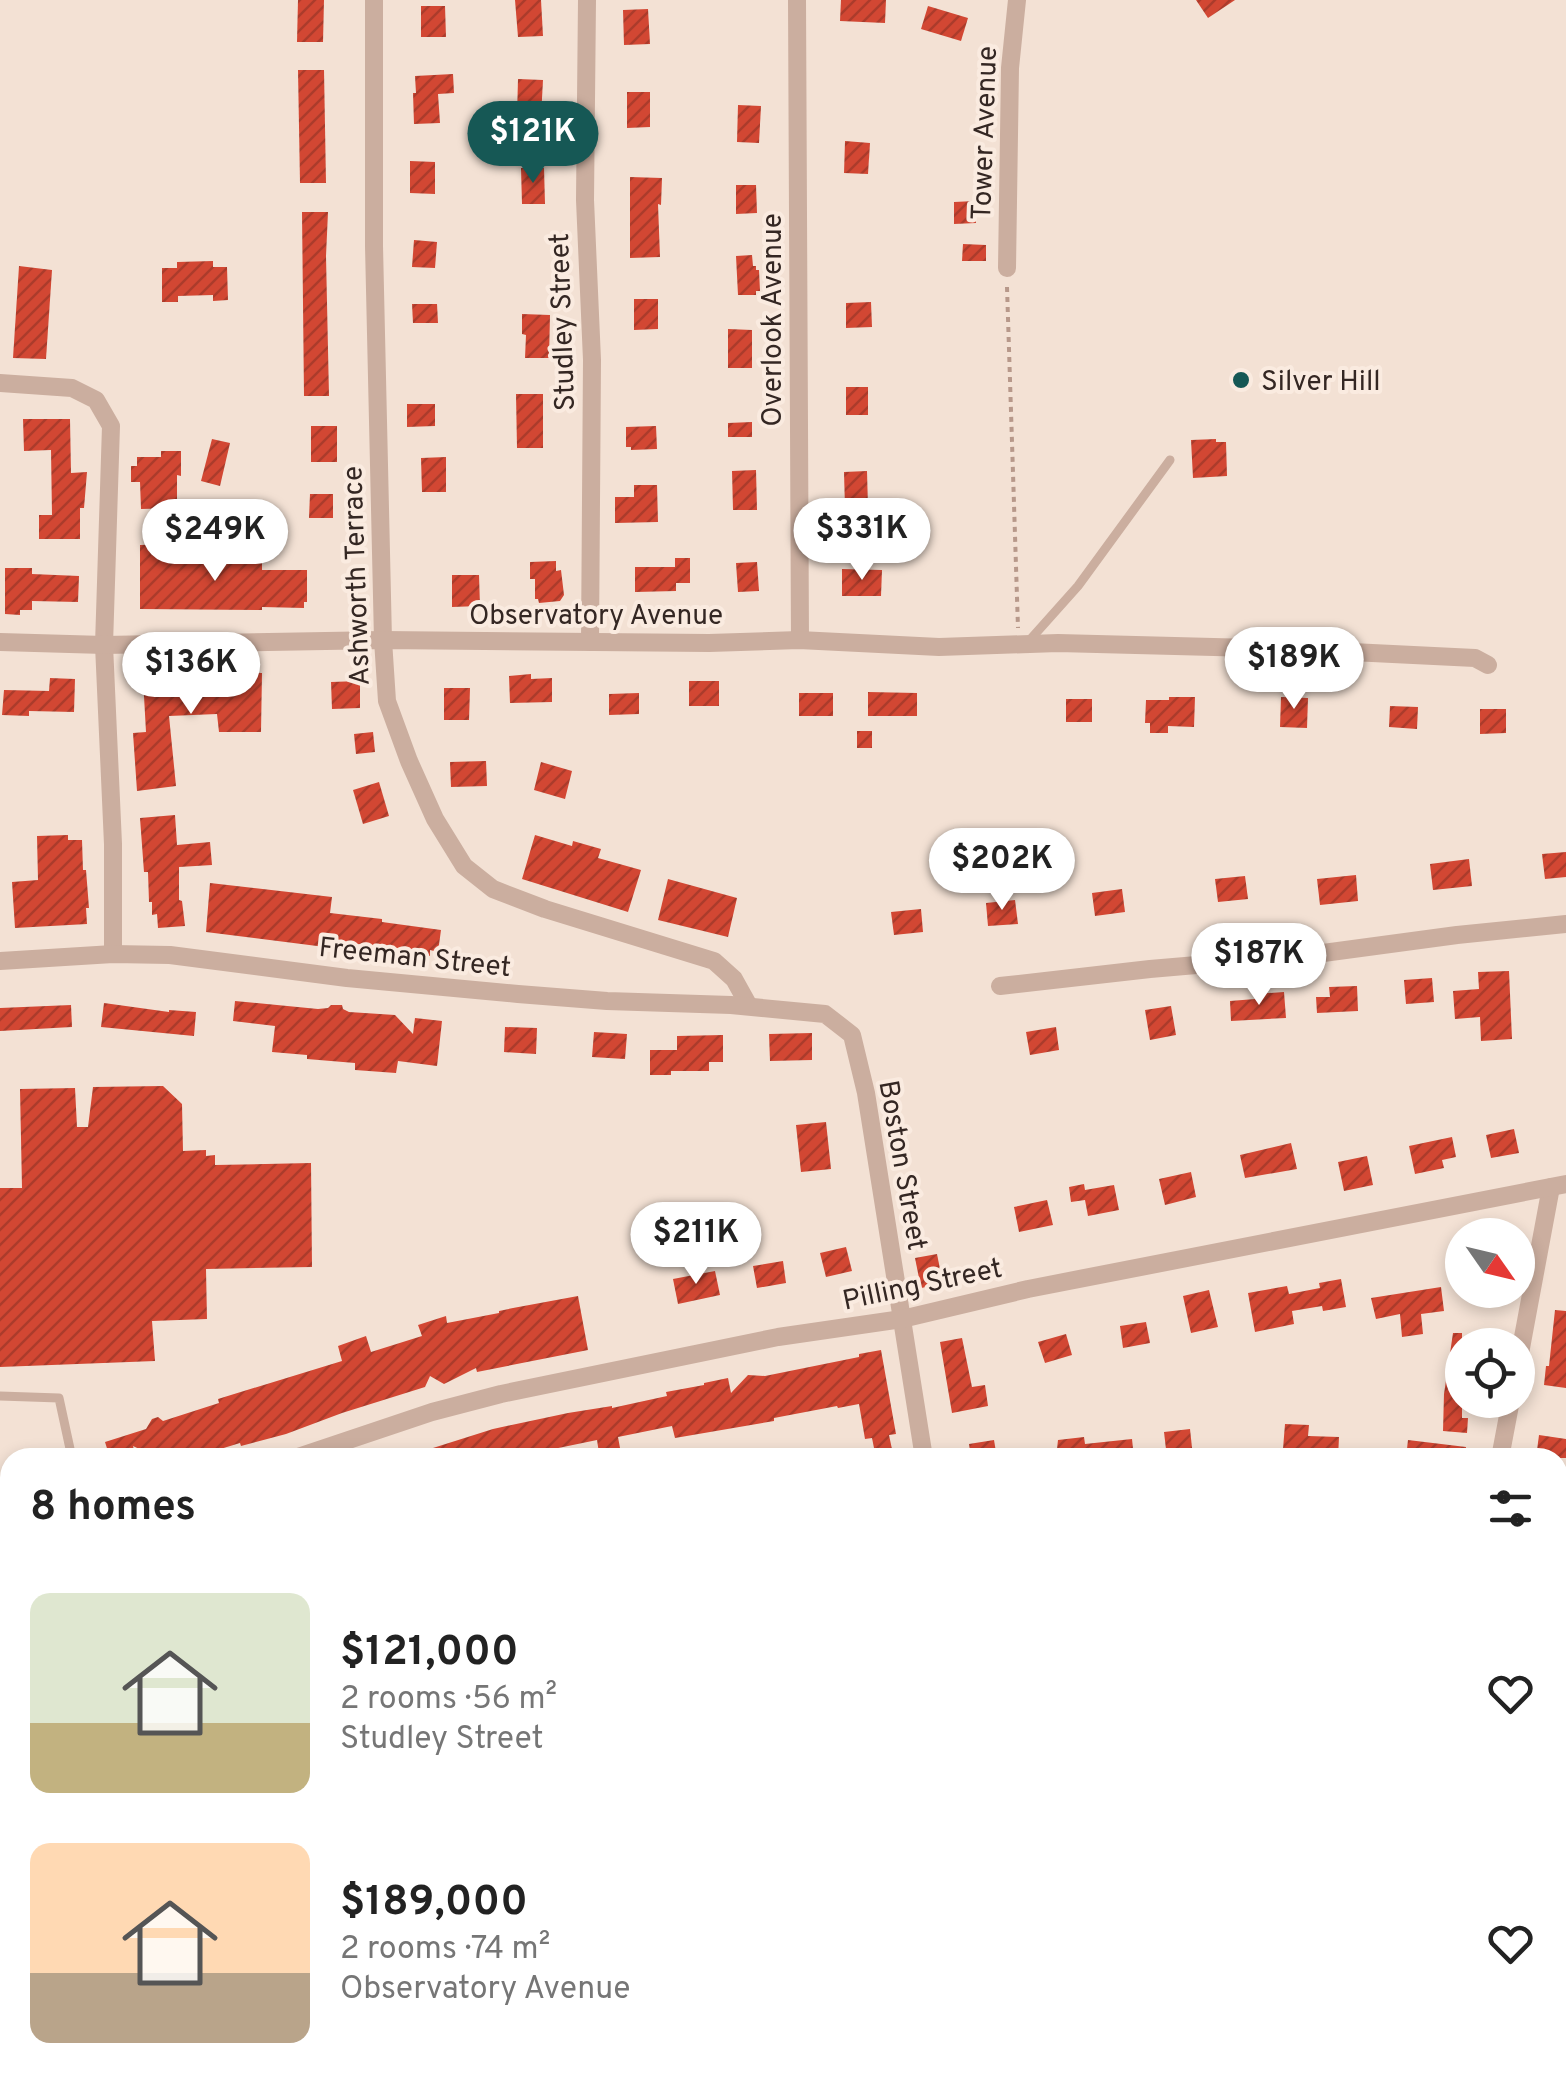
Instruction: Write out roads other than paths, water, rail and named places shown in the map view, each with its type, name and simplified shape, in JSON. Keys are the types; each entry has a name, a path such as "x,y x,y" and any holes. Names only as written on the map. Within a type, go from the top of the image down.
{"street":[{"name":"Ashworth Terrace","path":"374,0 374,266 387,701 436,819 464,866 493,889 545,910 714,961 734,979 749,1006"},
{"name":"Studley Street","path":"588,0 585,200 592,360 590,642"},
{"name":"Overlook Avenue","path":"797,0 800,640"},
{"name":"Tower Avenue","path":"1006,268 1010,68 1017,0"},
{"path":"0,382 72,388 96,400 111,426 104,645 114,844 113,954"},
{"name":"Observatory Avenue","path":"0,642 104,645 800,640 939,647 1058,643 1474,658 1488,666"},
{"path":"1000,986 1566,924"},
{"name":"Freeman Street","path":"0,961 113,954 170,955 347,978 518,994 826,1014"},
{"name":"Boston Street","path":"826,1014 852,1036 858,1060 922,1448"},
{"path":"1526,1328 1558,1186"},
{"name":"Pilling Street","path":"325,1448 432,1412 501,1394 778,1337 902,1319 1277,1239 1558,1186"},
{"path":"1502,1448 1508,1418"}],"lane":[{"path":"1022,644 1078,586 1170,460"},
{"path":"0,1396 59,1398 70,1448"}],"place":[{"name":"Silver Hill","path":"1241,380"}]}
